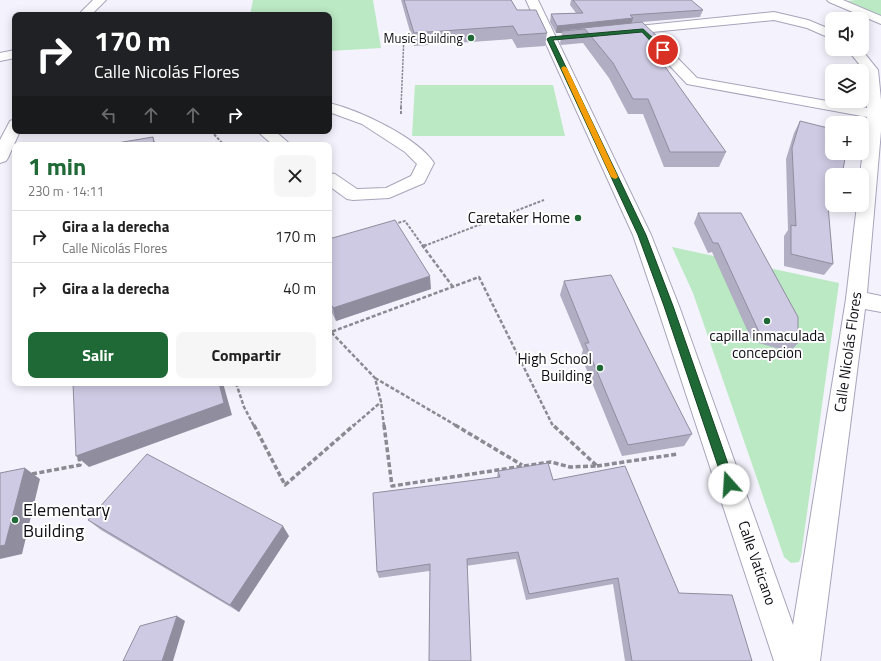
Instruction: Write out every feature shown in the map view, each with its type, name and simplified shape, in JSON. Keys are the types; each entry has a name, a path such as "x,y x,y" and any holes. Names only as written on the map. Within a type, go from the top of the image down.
{"street":[{"path":"87,12 100,0"},
{"name":"Calle Vaticano","path":"532,0 558,38 642,235 668,306 790,661"},
{"path":"832,0 881,20"},
{"path":"604,34 774,16 799,20 825,32"},
{"path":"643,30 692,81 878,115"},
{"path":"0,57 12,55"},
{"name":"Calle Nicolás Flores","path":"804,661 856,299 878,115 871,70 861,56"},
{"path":"332,108 367,121 411,149 426,163 418,179 389,193 353,194 332,180"},
{"path":"0,158 12,131"},
{"path":"269,134 279,142"},
{"path":"856,299 881,304"}],"path":[{"path":"401,117 404,36"},
{"path":"214,134 221,142"},
{"path":"423,246 544,200"},
{"path":"392,225 405,221 452,287"},
{"path":"332,332 479,277 553,426 597,466"},
{"path":"332,333 375,378 522,466"},
{"path":"375,378 381,402 392,486 551,462 570,467 597,466 678,454"},
{"path":"237,386 244,407 285,486 381,402"},
{"path":"29,475 80,465 79,450"}],"green space":[{"path":"253,0 373,0 381,48 332,51 332,12 251,12"},
{"path":"881,0 881,17 849,5 846,1"},
{"path":"415,85 553,85 565,136 412,136"},
{"path":"672,247 839,283 799,562 791,563 784,557 693,293"}],"building":[{"path":"404,0 511,0 517,10 536,10 547,33 518,35 513,26 414,33"},
{"path":"573,0 691,0 703,10 630,15 633,18 557,26 551,14 583,13"},
{"path":"642,22 665,44 660,45 663,49 651,50 661,61 726,152 670,152 648,99 633,99 613,63 585,29 563,31"},
{"path":"800,121 825,127 825,160 845,160 843,168 825,168 825,212 829,212 833,264 791,254 791,225 796,226 792,148"},
{"path":"153,137 154,142 123,142"},
{"path":"698,213 741,213 798,317 798,343 759,332 718,243 713,243"},
{"path":"395,220 430,276 333,308 332,238"},
{"name":"High School Building","path":"611,275 692,434 628,445 585,343 589,343 564,281"},
{"path":"73,386 220,386 224,403 76,456"},
{"path":"147,454 283,526 230,605 88,520"},
{"path":"548,463 553,480 625,466 679,593 732,595 752,661 632,661 618,578 529,594 518,552 467,559 471,661 429,661 430,564 377,572 373,493 500,477 498,471"},
{"path":"25,468 5,545 0,546 0,473"},
{"path":"177,616 162,661 123,661 140,626"}],"slow traffic":[{"path":"564,68 615,177"}],"place":[{"name":"Music Building","path":"471,38"},
{"name":"Caretaker Home","path":"578,218"},
{"name":"capilla inmaculada concepcion","path":"767,321"},
{"name":"High School Building","path":"600,368"},
{"name":"Elementary Building","path":"15,520"}],"route":[{"path":"663,50 643,30 550,39 642,235 729,484"}]}
